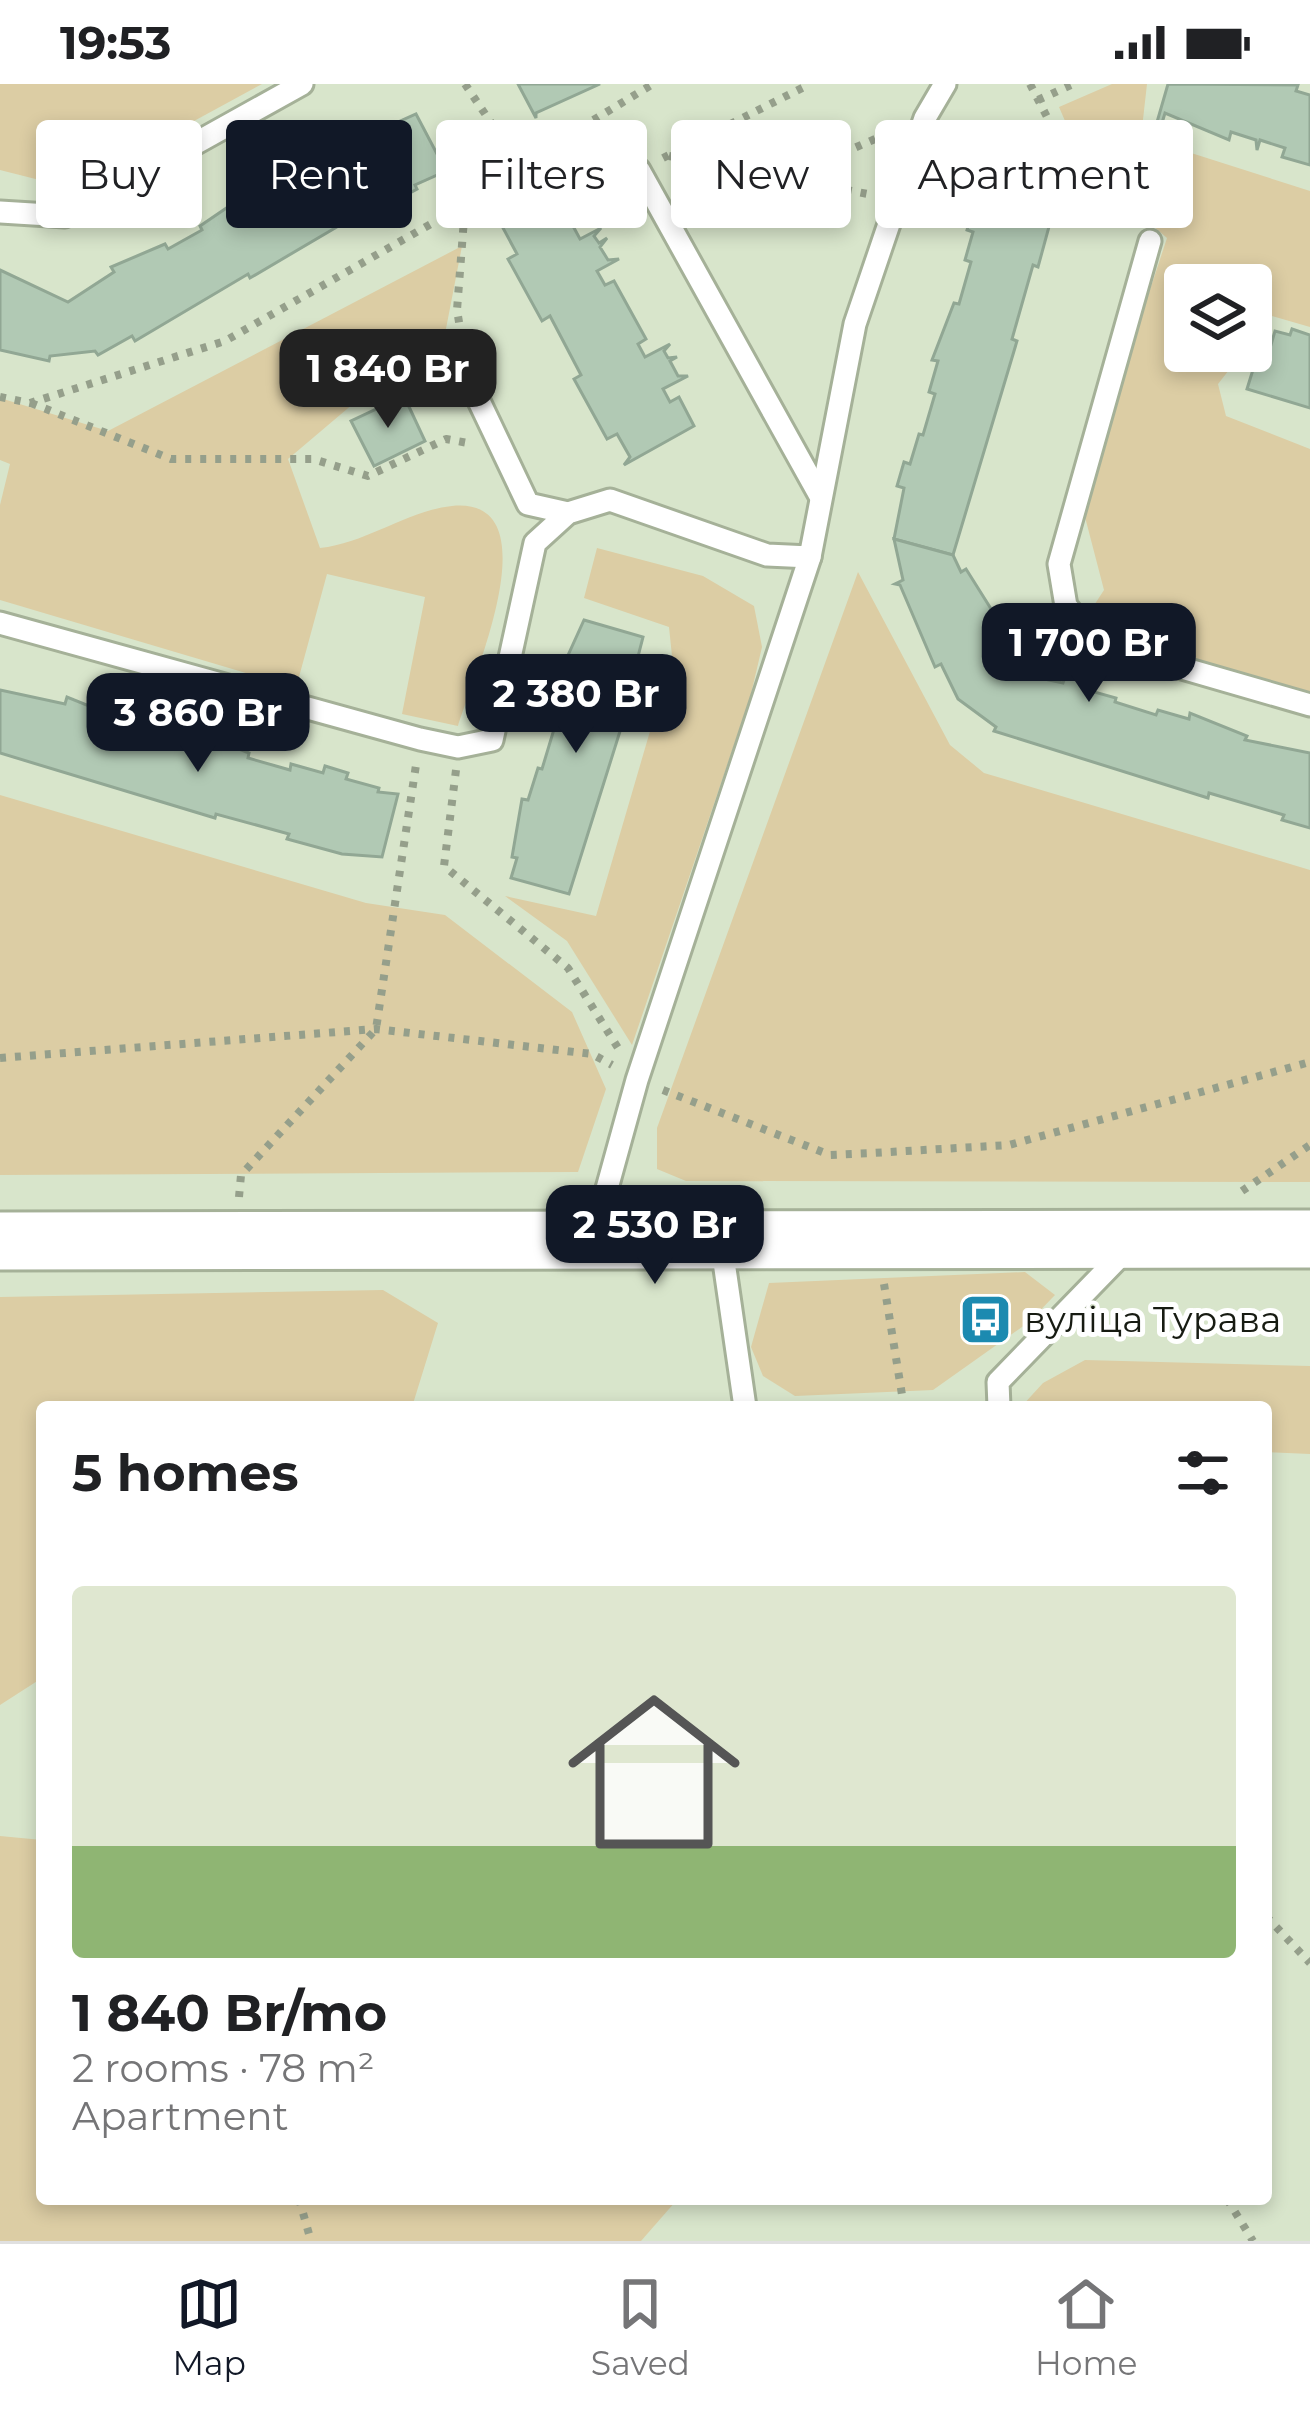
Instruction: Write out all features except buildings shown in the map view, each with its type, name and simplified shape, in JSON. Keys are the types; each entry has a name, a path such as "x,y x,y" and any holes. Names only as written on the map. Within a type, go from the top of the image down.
{"main road":[{"path":"0,1241 877,1236 1310,1239"}],"lane":[{"path":"0,212 65,216 302,84"},
{"path":"925,118 946,84"},
{"path":"647,184 820,496"},
{"path":"593,1240 638,1080 810,557 855,324 887,228"},
{"path":"1150,241 1059,564 1066,606 1099,644 1310,704"},
{"path":"469,378 528,504 568,513"},
{"path":"0,623 458,747 492,740 535,543 568,513 610,500 767,554 810,557"},
{"path":"999,1401 998,1382 1138,1238"},
{"path":"721,1240 744,1401"}],"path":[{"path":"465,84 489,120"},
{"path":"594,120 653,84"},
{"path":"647,166 810,84"},
{"path":"1030,84 1075,171 1150,241"},
{"path":"1038,100 1072,84"},
{"path":"851,150 925,118"},
{"path":"30,403 225,341 436,221"},
{"path":"464,228 457,310 469,378"},
{"path":"0,397 30,403 171,459 313,459 368,476 446,439 502,450"},
{"path":"236,1242 241,1174 376,1029 420,739"},
{"path":"458,747 445,866 568,968 638,1080"},
{"path":"0,1058 376,1029 592,1054 638,1080 830,1155 1009,1145 1310,1062"},
{"path":"1236,1195 1310,1144"},
{"path":"877,1236 903,1401"},
{"path":"1272,1922 1310,1963"},
{"path":"301,2205 311,2241"},
{"path":"1231,2205 1253,2241"}],"shaded area":[{"path":"0,84 262,84 196,120 36,120 36,179 0,170"},
{"path":"1112,84 1147,84 1143,120 1065,120 1059,107"},
{"path":"1193,154 1310,191 1310,327 1272,316 1272,264 1164,264 1164,372 1227,372 1218,384 1226,416 1310,449 1310,693 1104,633 1091,610 1104,590 1085,517 1126,363 1167,238 1155,228 1193,228"},
{"path":"462,246 438,370 373,387 288,459 320,548 452,506 482,511 498,530 503,560 498,596 458,726 402,714 425,597 327,574 296,688 0,600 0,505 10,464 0,460 0,398 108,431"},
{"path":"597,548 703,576 754,606 762,647 750,698 632,1045 567,941 505,896 596,916 672,656 669,627 584,598"},
{"path":"858,572 950,745 984,773 1310,870 1310,1182 686,1181 657,1169 657,1128"},
{"path":"0,795 366,903 445,915 572,1012 606,1089 578,1172 0,1175"},
{"path":"1025,1272 1055,1295 1029,1322 933,1390 795,1396 763,1376 751,1347 769,1283"},
{"path":"383,1290 438,1323 414,1401 36,1401 36,1682 0,1705 0,1297"},
{"path":"1085,1360 1310,1366 1310,1454 1272,1452 1272,1401 1026,1401 1043,1383"},
{"path":"0,1836 36,1839 36,2205 672,2205 641,2241 0,2241"}],"place":[{"name":"вуліца Турава","path":"985,1319"}]}
